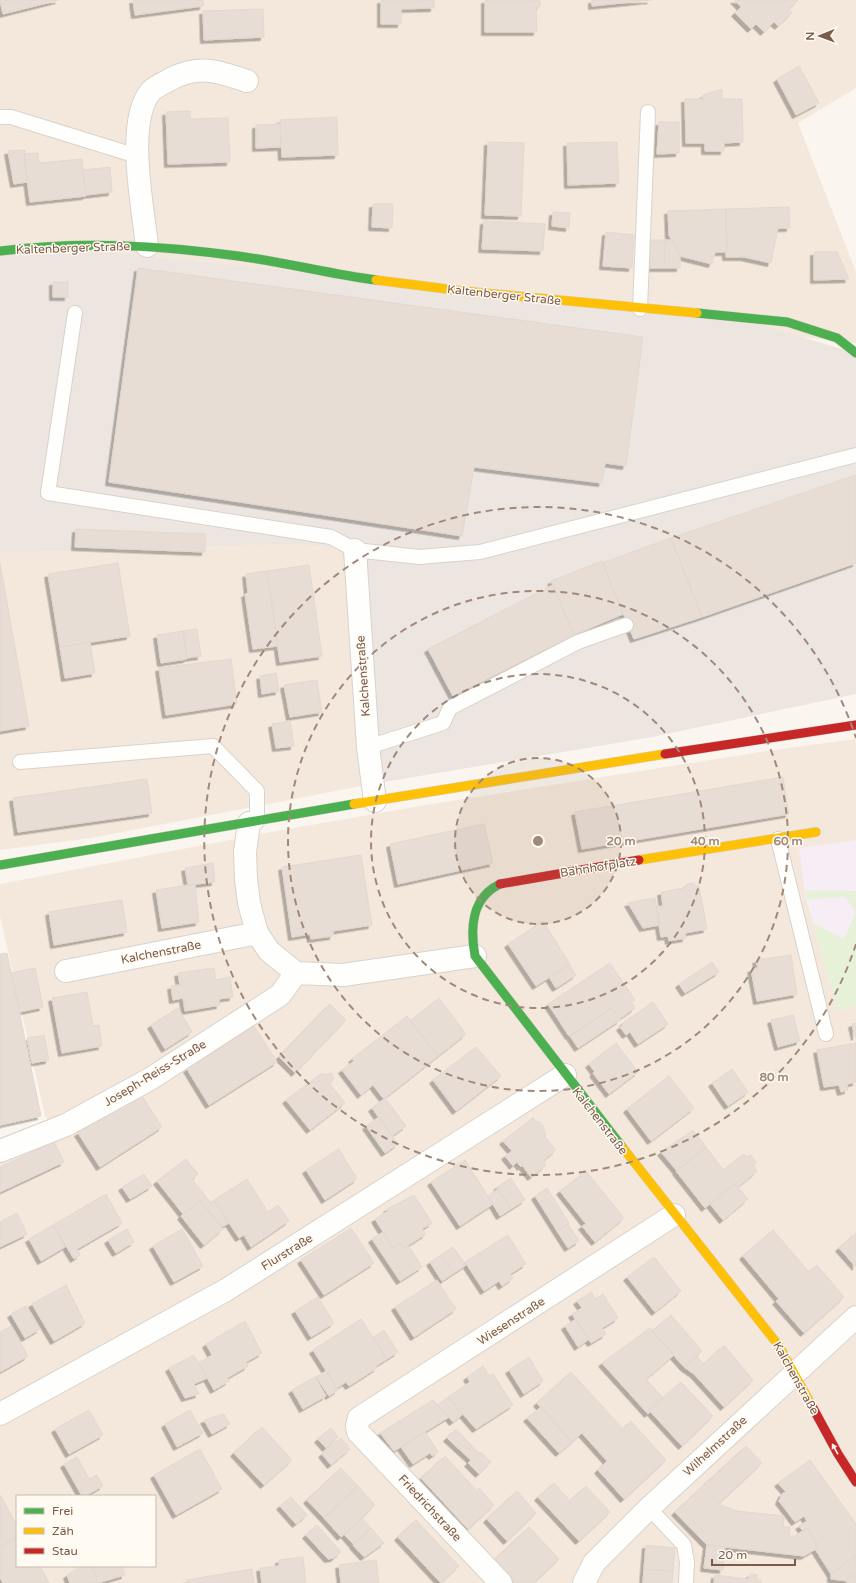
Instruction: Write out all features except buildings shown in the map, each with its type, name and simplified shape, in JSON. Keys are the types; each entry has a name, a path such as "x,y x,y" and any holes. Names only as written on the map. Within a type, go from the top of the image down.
{"street":[{"name":"Kaltenberger Straße","path":"147,246 137,156 140,114 151,91 177,76 193,71 214,70 247,81"},
{"name":"Kaltenberger Straße","path":"0,252 41,246 109,244 147,246 239,256 363,278 463,291 787,322 838,338 856,353"},
{"name":"Kalchenstraße","path":"355,550 368,747 375,801"},
{"path":"0,865 450,787 856,724"},
{"path":"253,822 245,852 249,904 257,933 269,951 296,973 343,974 475,956"},
{"name":"Bahnhofplatz","path":"475,956 471,935 473,918 479,904 490,889 505,882 816,832"},
{"name":"Kalchenstraße","path":"66,971 257,933"},
{"name":"Kalchenstraße","path":"475,956 674,1215 779,1346 838,1454 856,1482"},
{"name":"Joseph-Reiss-Straße","path":"0,1151 66,1125 150,1079 280,995 296,973"},
{"name":"Flurstraße","path":"0,1414 226,1290 565,1075"},
{"name":"Wiesenstraße","path":"358,1432 357,1426 359,1418 674,1215"},
{"name":"Wilhelmstraße","path":"584,1583 594,1562 649,1508 856,1317"},
{"name":"Friedrichstraße","path":"358,1432 501,1583"}],"lane":[{"path":"640,309 648,112"},
{"path":"0,117 11,117 137,156"},
{"path":"75,313 48,493 331,537 355,550 418,557 480,552 856,455"},
{"path":"368,747 443,723 450,708 578,642 626,624"},
{"path":"20,762 214,746 257,790 253,822"},
{"path":"778,839 826,1034"},
{"path":"649,1508 684,1545 687,1562 686,1583"}],"shaded area":[{"path":"0,0 856,0 856,88 798,123 856,272 856,343 0,251"},
{"path":"41,246 726,315 856,353 856,694 652,737 372,784 355,550 296,544 0,553 0,251"},
{"path":"296,544 355,550 372,784 91,838 0,850 0,553"},
{"path":"856,739 856,1583 0,1583 0,1152 55,1129 45,1116 0,916 0,884 271,832 432,804 767,751"},
{"path":"856,840 856,1006 838,1011 805,895 799,848"}],"green space":[{"path":"805,890 856,891 856,912 845,897 807,899"},
{"path":"856,912 856,1006 838,1011 813,923 844,939"}],"traffic: fast":[{"path":"0,251 90,245 178,249 255,259 376,280"},
{"path":"697,313 787,322 837,338 856,353"},
{"path":"0,865 354,804"},
{"path":"500,884 490,890 483,897 478,906 473,925 473,945 475,956 623,1148"}],"traffic: slow":[{"path":"376,280 463,291 697,313"},
{"path":"354,804 665,754"},
{"path":"639,860 816,832"},
{"path":"623,1148 779,1346 813,1408"}],"traffic: jam":[{"path":"665,754 856,725"},
{"path":"500,884 639,860"},
{"path":"813,1408 838,1454 856,1482"}]}
